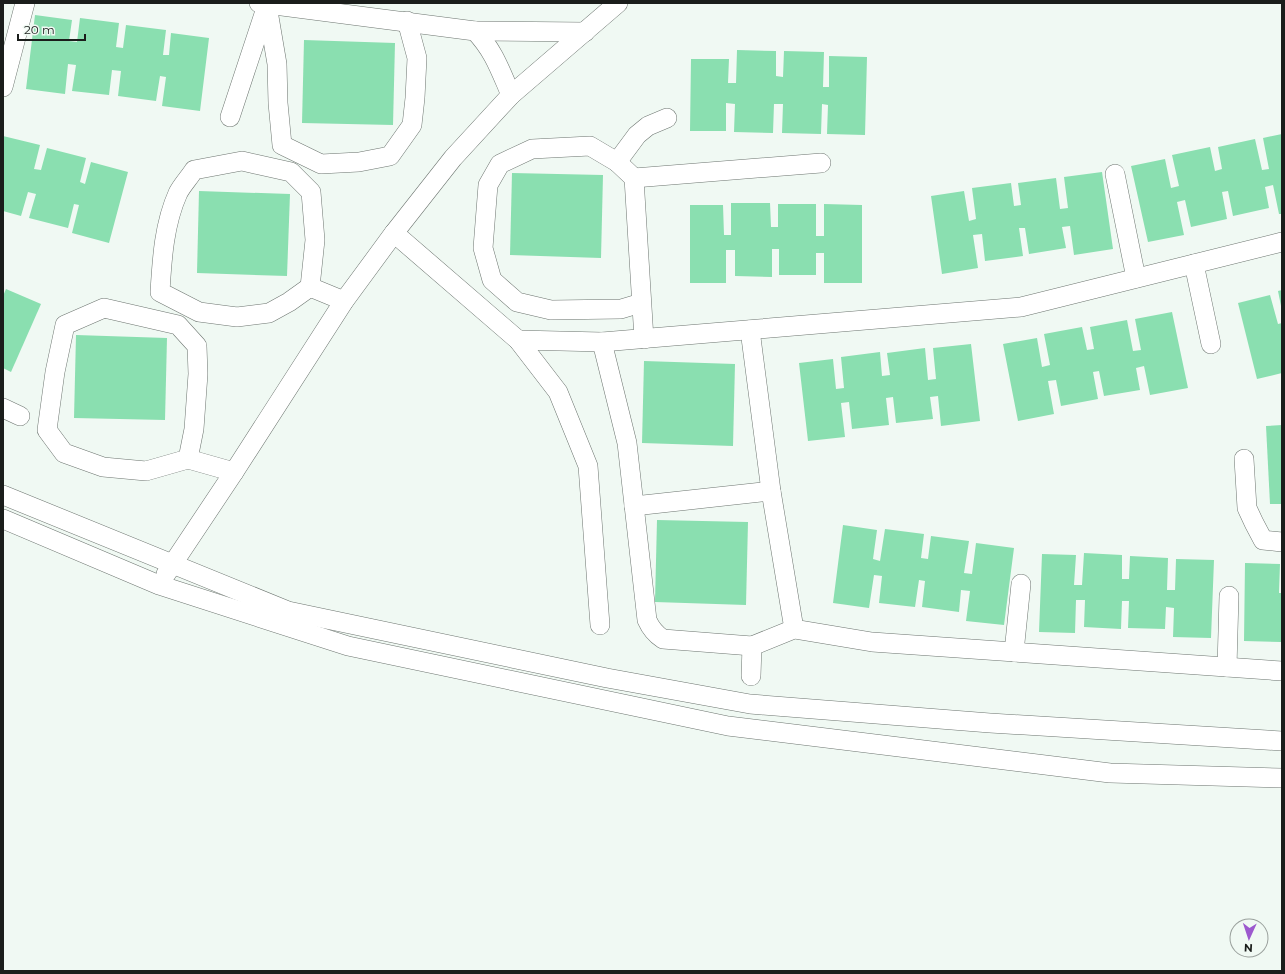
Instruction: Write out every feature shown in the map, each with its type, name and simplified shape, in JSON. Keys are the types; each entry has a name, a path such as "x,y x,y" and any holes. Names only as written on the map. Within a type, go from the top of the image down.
{"street":[{"path":"3,87 25,3"},
{"path":"159,585 344,302 394,233 454,158 511,95 618,3"},
{"path":"264,4 407,21 475,31 585,32"},
{"path":"264,4 277,64 278,103 282,145 321,164 359,162 390,156 412,125 415,98 416,58 407,21"},
{"path":"230,117 264,4"},
{"path":"475,31 486,42 494,54 511,95"},
{"path":"617,162 637,135 648,126 667,118"},
{"path":"642,302 621,308 551,310 517,302 492,280 483,248 488,185 500,164 532,149 590,146 617,162 634,178 642,302 644,339"},
{"path":"242,161 291,172 311,192 315,240 310,287 289,302 269,313 237,317 199,312 160,292 162,261 168,225 178,193 194,170 242,161"},
{"path":"634,178 822,163"},
{"path":"1115,174 1136,278"},
{"path":"394,233 518,340 558,392 588,466 600,625"},
{"path":"518,340 602,342 1021,307 1282,242"},
{"path":"1194,264 1211,344"},
{"path":"310,287 344,302"},
{"path":"188,459 194,429 198,374 197,346 178,325 104,308 65,325 55,372 47,430 64,453 103,467 146,471 188,459 234,472"},
{"path":"750,330 771,492 794,629"},
{"path":"602,342 627,442 647,620 655,634 663,638 752,646 794,629 872,642 1282,671"},
{"path":"3,408 20,416"},
{"path":"1244,459 1247,508 1263,540 1282,542"},
{"path":"634,506 771,492"},
{"path":"3,494 288,611 607,678 750,704 990,723 1282,741"},
{"path":"3,519 159,585 348,646 728,726 1110,773 1282,778"},
{"path":"1014,652 1021,584"},
{"path":"1227,667 1229,596"},
{"path":"751,676 752,646"},
{"path":"728,726 733,701"}],"building":[{"path":"35,15 72,20 69,41 77,42 80,18 119,23 116,47 123,48 126,25 166,30 163,55 169,55 171,33 209,38 200,111 162,106 166,77 160,76 156,101 118,96 121,71 112,70 109,95 72,91 76,65 68,64 65,94 26,89"},
{"path":"304,40 395,43 393,125 302,123"},
{"path":"737,50 776,51 776,76 783,77 784,51 824,52 823,87 829,87 829,56 867,57 865,135 827,134 828,105 822,104 821,134 782,133 783,104 774,104 773,133 734,132 735,104 726,103 726,131 690,131 691,59 729,59 728,83 736,83"},
{"path":"1282,134 1282,214 1279,214 1273,185 1265,187 1269,208 1233,216 1228,191 1222,192 1227,219 1191,227 1185,200 1177,202 1184,235 1148,242 1131,166 1165,159 1171,188 1179,186 1172,155 1210,147 1215,171 1222,169 1218,147 1255,139 1262,170 1269,169 1263,138"},
{"path":"3,136 40,145 34,169 41,170 47,148 86,158 80,182 85,184 91,162 128,172 109,243 72,233 79,205 74,204 68,228 29,218 36,194 28,192 21,216 3,211"},
{"path":"1102,172 1113,249 1074,255 1070,226 1062,227 1066,248 1029,254 1025,228 1019,228 1023,256 985,261 982,234 973,235 978,268 942,274 931,196 964,191 969,221 976,219 972,188 1011,183 1014,206 1021,205 1018,183 1056,178 1060,209 1068,208 1064,177"},
{"path":"512,173 603,175 601,258 510,255"},
{"path":"199,191 290,194 287,276 197,273"},
{"path":"731,203 770,203 771,227 778,227 778,204 816,204 816,236 824,236 824,204 862,205 862,283 824,283 824,253 816,253 816,275 779,275 779,249 772,249 772,277 735,276 735,250 726,250 726,283 690,283 690,205 723,205 724,235 731,235"},
{"path":"6,289 41,304 11,372 3,368 3,296"},
{"path":"1282,290 1282,305 1281,306 1278,291"},
{"path":"1270,295 1278,324 1282,323 1282,373 1257,379 1238,303"},
{"path":"1172,312 1188,388 1150,395 1144,366 1136,368 1140,390 1104,396 1099,371 1093,372 1098,399 1061,406 1056,380 1048,381 1054,414 1018,421 1003,344 1037,338 1042,367 1050,365 1044,334 1082,327 1087,350 1094,349 1090,327 1127,320 1133,351 1141,350 1135,319"},
{"path":"76,335 167,338 165,420 74,418"},
{"path":"971,344 980,421 941,426 938,396 930,397 933,419 896,423 893,397 886,398 889,425 852,429 849,402 841,403 845,437 808,441 799,363 833,359 836,389 844,388 841,357 880,352 882,376 890,375 887,353 925,348 928,380 936,379 933,348"},
{"path":"644,361 735,364 733,446 642,443"},
{"path":"1282,425 1282,504 1270,504 1266,426"},
{"path":"657,520 748,522 746,605 655,602"},
{"path":"843,525 877,530 873,559 880,561 885,529 924,534 921,558 928,559 931,536 969,541 964,573 972,574 976,543 1014,548 1004,625 966,621 970,591 961,590 959,612 922,607 925,581 919,580 915,607 879,603 882,576 874,575 869,608 833,603"},
{"path":"1084,553 1122,555 1122,579 1129,579 1130,556 1168,558 1167,590 1175,590 1176,559 1214,560 1211,638 1173,637 1174,608 1166,607 1165,629 1128,628 1129,601 1122,601 1121,629 1084,627 1085,600 1076,600 1075,633 1039,632 1042,554 1076,555 1074,585 1082,585"},
{"path":"1245,563 1280,564 1279,593 1282,593 1281,642 1244,641"}]}
